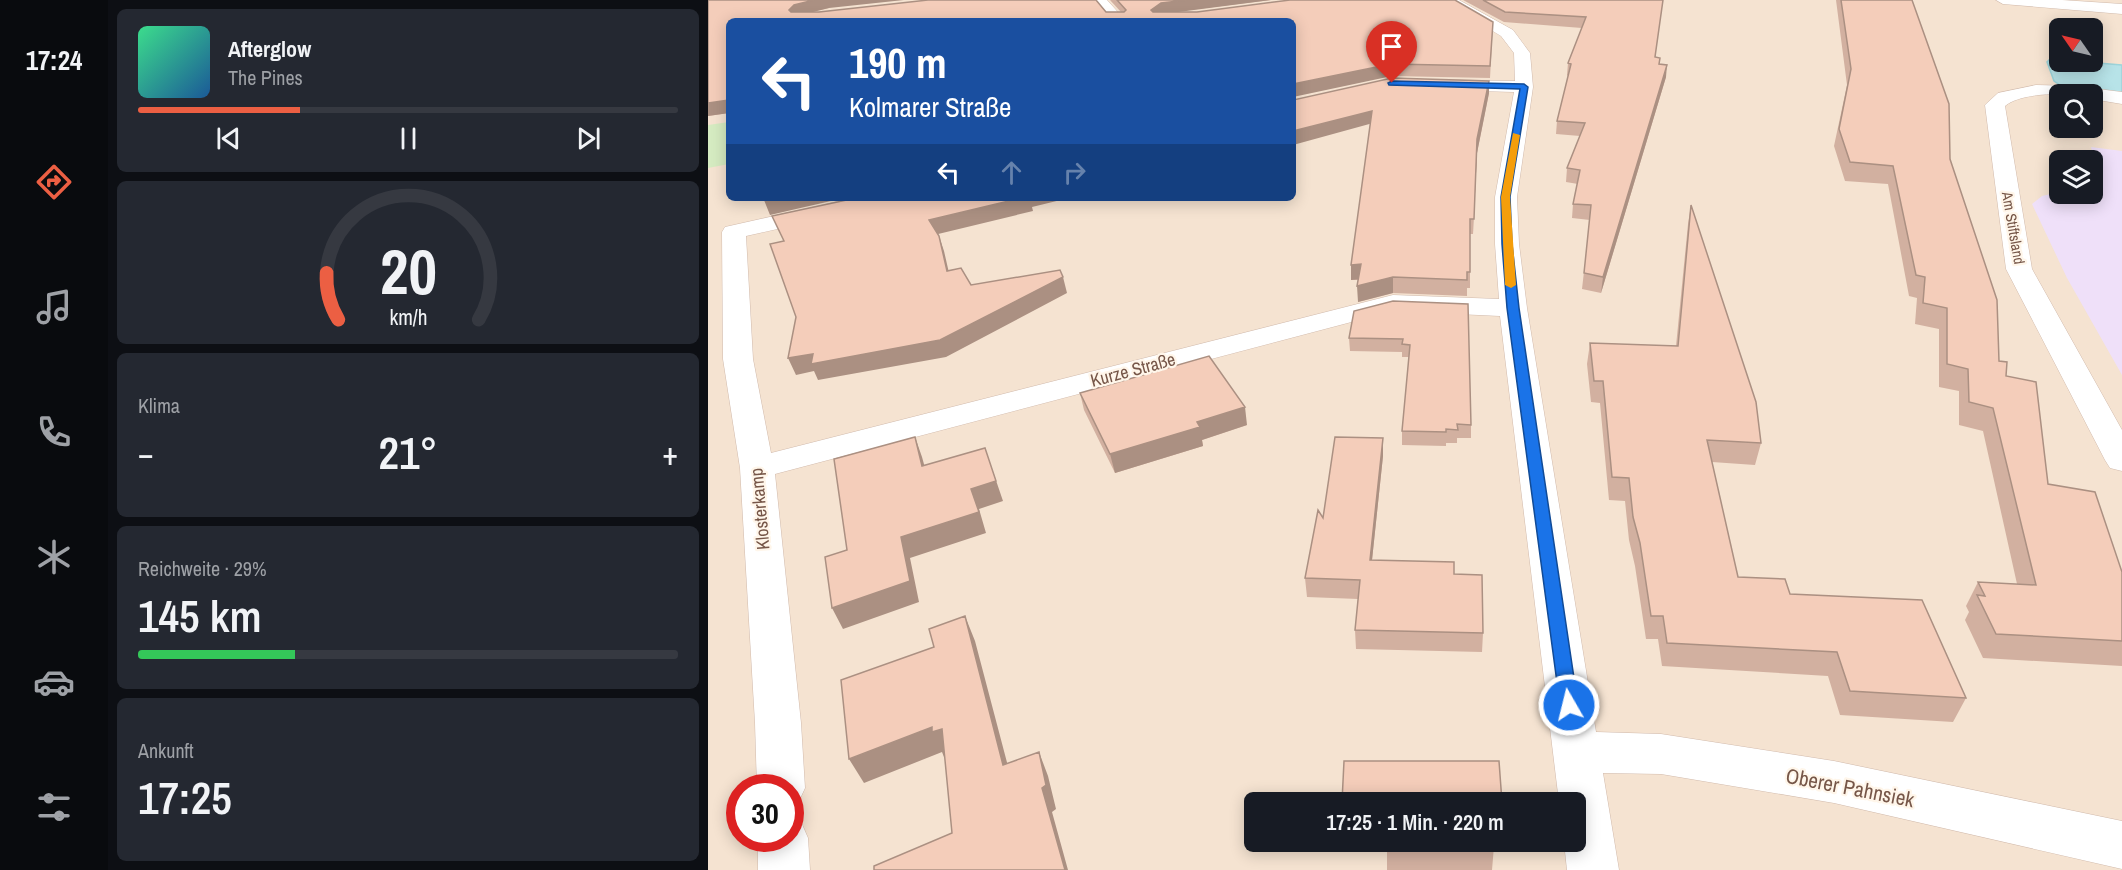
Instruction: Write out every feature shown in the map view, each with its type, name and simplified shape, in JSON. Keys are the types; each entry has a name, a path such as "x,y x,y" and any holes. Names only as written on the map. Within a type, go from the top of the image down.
{"street":[{"path":"1099,0 1115,18"},
{"path":"1448,0 1507,33 1522,53 1524,87 1506,197 1507,244 1513,308 1593,870"},
{"path":"2003,0 2122,9"},
{"path":"1425,84 1524,87"},
{"name":"Am Stiftsland","path":"2122,98 2032,91 2000,98 1995,105 2019,269 2122,460"},
{"name":"Klosterkamp","path":"780,774 757,468 738,359 734,232 872,201"},
{"name":"Kurze Straße","path":"757,468 1393,303 1513,308"},
{"name":"Oberer Pahnsiek","path":"1576,752 1661,754 1834,782 2122,845"},
{"path":"783,852 784,870"}],"shaded area":[{"path":"708,0 2122,0 2122,870 708,870"},
{"path":"2091,147 2122,151 2122,375 2067,278 2032,204 2042,196 2049,194 2049,204 2103,204 2103,150 2092,150"}],"green space":[{"path":"726,122 726,165 708,168 708,125"}],"water":[{"path":"2103,63 2122,65 2122,93 2103,91 2103,84 2058,84 2054,81 2051,72 2103,72"}],"building":[{"path":"708,0 814,0 794,5 789,10 791,12 819,12 928,0 1096,0 1106,12 1124,12 1126,10 1117,0 1187,0 1161,3 1151,10 1153,12 1197,12 1290,0 1455,0 1493,22 1490,66 1391,64 1296,83 1296,18 726,18 726,100 708,103"},
{"path":"1483,0 1663,0 1655,57 1660,58 1659,64 1667,65 1603,277 1584,273 1591,205 1573,204 1580,170 1567,168 1585,123 1557,121 1571,64 1568,63 1586,17 1505,12"},
{"path":"1841,0 1912,0 1949,104 1950,159 1997,300 1999,361 2007,362 2006,376 2036,382 2048,484 2095,492 2122,572 2122,641 1996,634 1977,595 1985,596 1978,582 2036,585 1993,408 1969,402 1968,369 1947,364 1947,308 1923,303 1925,277 1916,275 1893,166 1850,162 1839,129 1851,69"},
{"path":"1392,78 1489,81 1477,139 1474,219 1470,219 1470,272 1467,272 1467,280 1393,277 1357,286 1361,264 1351,265 1372,111 1296,130 1296,99"},
{"path":"842,201 1008,201 929,220 939,236 947,271 961,268 971,285 1060,270 1063,277 940,340 811,364 813,354 788,358 796,317 770,244 784,241 772,216"},
{"path":"1691,205 1756,402 1761,443 1707,440 1738,577 1785,579 1790,594 1922,600 1966,698 1850,691 1837,652 1667,643 1663,616 1651,616 1640,543 1633,517 1629,478 1612,477 1603,381 1594,381 1590,343 1678,346"},
{"path":"1393,301 1468,304 1471,425 1457,424 1458,430 1446,429 1446,432 1402,431 1410,345 1402,344 1403,339 1349,338 1354,311"},
{"path":"1209,356 1245,407 1197,422 1200,427 1110,454 1080,393"},
{"path":"915,437 922,466 985,448 996,481 971,489 979,512 901,537 910,581 832,608 825,557 847,550 834,459"},
{"path":"1335,437 1383,438 1370,560 1454,562 1454,574 1482,575 1483,633 1355,630 1360,580 1305,578 1318,510 1323,518"},
{"path":"965,616 1003,765 1039,752 1046,785 1042,788 1065,870 874,870 874,866 952,833 942,729 932,732 932,727 849,759 841,680 934,647 929,629"},
{"path":"1344,761 1499,761 1501,792 1342,792"}],"slow traffic":[{"path":"1511,285 1506,197 1516,135"}],"route":[{"path":"1392,83 1524,87 1506,197 1507,244 1513,308 1569,705"}]}
